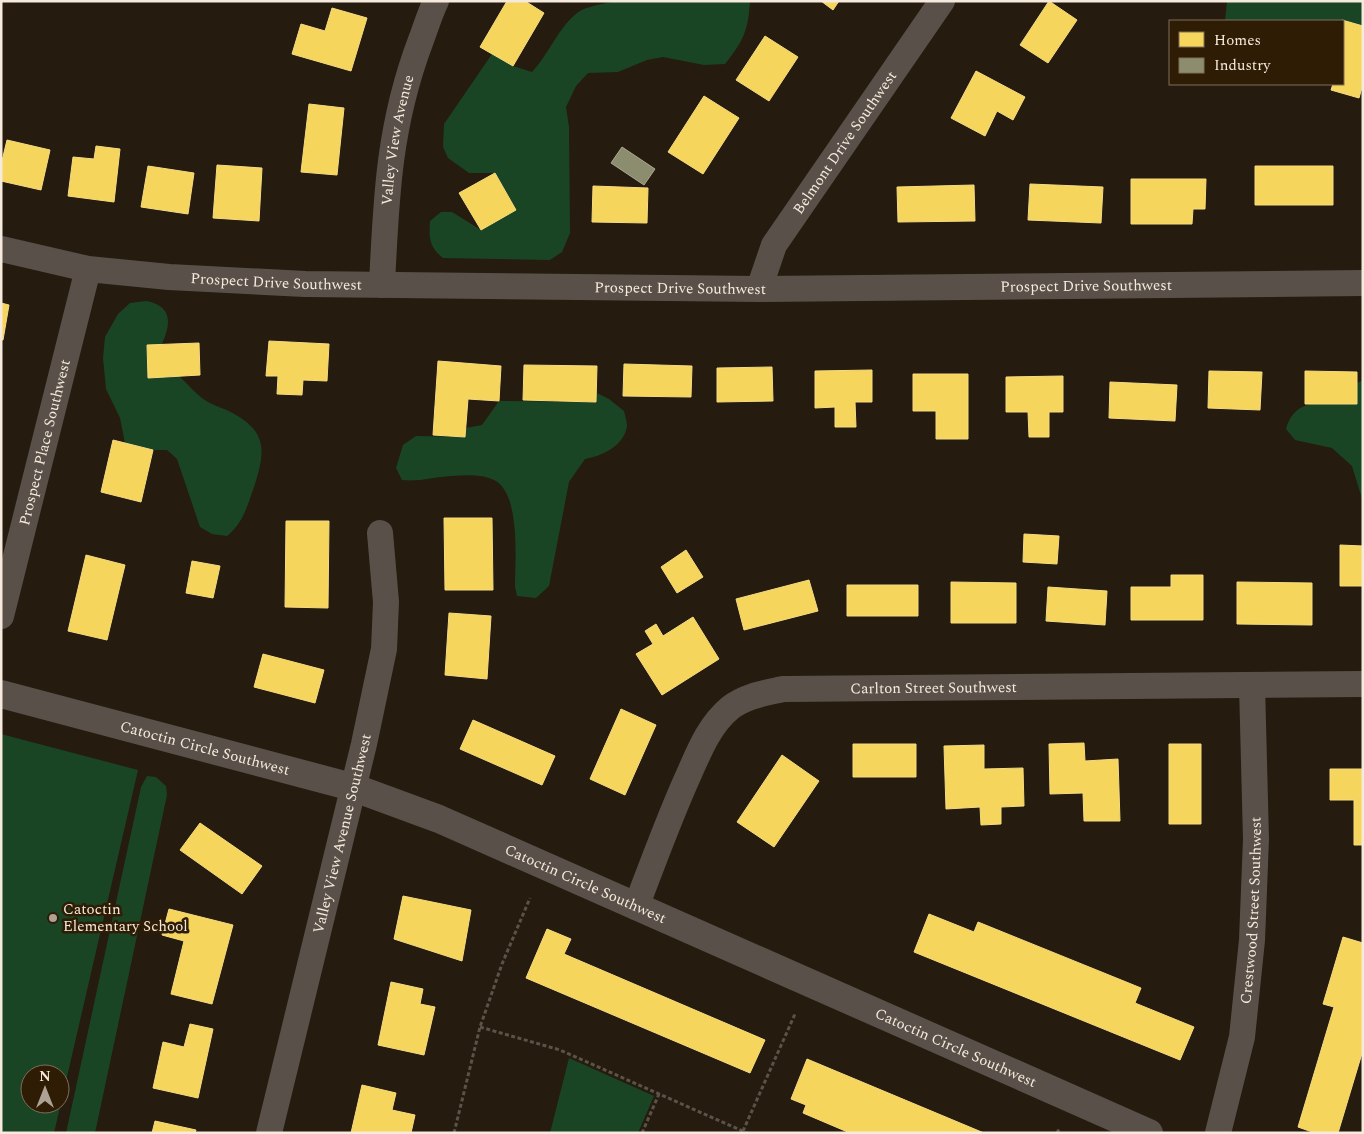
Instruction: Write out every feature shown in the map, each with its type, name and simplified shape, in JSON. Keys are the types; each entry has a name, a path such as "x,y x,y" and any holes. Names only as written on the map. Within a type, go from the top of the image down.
{"main road":[{"name":"Catoctin Circle Southwest","path":"1,694 352,787 439,819 1149,1133"}],"street":[{"name":"Valley View Avenue","path":"382,285 386,192 396,118 412,62 436,1"},
{"name":"Belmont Drive Southwest","path":"759,289 774,245 942,1"},
{"name":"Prospect Drive Southwest","path":"1,249 88,269 169,277 305,284 759,289 1363,283"},
{"name":"Prospect Place Southwest","path":"1,616 88,269"},
{"name":"Valley View Avenue Southwest","path":"269,1133 364,744 384,649 386,602 380,533"},
{"name":"Carlton Street Southwest","path":"636,907 670,818 702,744 716,724 731,708 755,695 783,689 1363,684"},
{"name":"Crestwood Street Southwest","path":"1218,1133 1242,1037 1252,940 1256,839 1252,685"}],"path":[{"path":"454,1133 480,1027 502,964 530,898"},
{"path":"743,1131 795,1014"},
{"path":"480,1027 560,1050 747,1133"},
{"path":"642,1133 659,1094"}],"green space":[{"path":"615,1 750,1 744,35 725,64 704,65 663,57 647,60 618,72 588,73 576,86 566,107 569,127 570,233 562,252 550,260 443,258 432,246 430,232 430,221 441,212 452,212 481,230 516,210 495,173 469,173 448,158 443,147 444,124 492,54 513,66 532,72 564,26 577,13 590,7"},
{"path":"1227,1 1363,1 1363,26 1344,20 1225,20"},
{"path":"146,301 161,307 168,317 167,330 162,344 147,345 148,377 179,376 196,393 211,404 233,413 247,422 259,438 261,446 260,465 254,487 241,520 227,536 212,534 200,527 177,459 167,450 153,450 125,443 120,418 106,389 103,358 105,337 118,314 130,303"},
{"path":"1363,380 1363,502 1352,466 1332,448 1295,440 1286,429 1297,410 1305,406 1314,403 1357,404 1357,383"},
{"path":"597,393 609,399 624,411 627,426 625,433 617,444 605,453 585,459 569,482 549,586 536,598 517,596 515,587 515,529 513,513 503,487 489,478 473,475 402,480 396,468 403,445 416,436 465,437 466,428 482,425 499,401 596,402"},
{"name":"Catoctin Elementary School","path":"1,734 138,770 70,1064 20,1064 20,1114 58,1114 54,1133 1,1133"},
{"path":"147,776 156,777 166,786 167,795 95,1133 66,1133 141,787"},
{"path":"569,1058 654,1096 638,1133 550,1133"}],"building: Homes":[{"path":"507,1 525,1 544,13 513,66 480,47"},
{"path":"821,1 839,1 833,10"},
{"path":"1049,1 1077,20 1048,63 1020,45"},
{"path":"332,8 367,18 351,71 292,54 301,24 325,31"},
{"path":"1344,21 1363,26 1363,84 1359,98 1331,90 1333,85 1344,85"},
{"path":"765,36 798,57 769,101 736,80"},
{"path":"976,71 1025,97 1013,120 997,111 985,136 951,118"},
{"path":"704,96 739,118 703,174 668,152"},
{"path":"309,104 344,108 337,175 301,172"},
{"path":"7,140 50,150 41,190 1,181 1,165"},
{"path":"96,146 120,149 114,202 68,196 73,157 94,159"},
{"path":"217,165 262,168 259,221 213,218"},
{"path":"148,166 194,173 188,214 141,207"},
{"path":"1255,166 1333,166 1333,205 1255,205"},
{"path":"495,173 516,210 481,230 459,193"},
{"path":"1131,179 1206,179 1205,209 1193,209 1192,224 1131,224"},
{"path":"1030,184 1103,187 1101,223 1028,220"},
{"path":"974,185 975,221 898,222 897,187"},
{"path":"593,186 648,188 647,223 592,222"},
{"path":"1,303 9,305 3,340 1,340"},
{"path":"269,341 329,344 327,381 303,380 302,395 277,394 278,376 266,376"},
{"path":"199,343 200,375 148,378 147,345"},
{"path":"438,361 501,366 499,401 468,399 465,437 433,435"},
{"path":"624,364 692,366 691,397 623,396"},
{"path":"524,365 597,366 596,402 523,400"},
{"path":"772,367 773,401 717,402 717,368"},
{"path":"872,370 872,402 855,402 856,427 835,427 835,407 815,408 815,371"},
{"path":"1209,371 1262,372 1260,410 1208,408"},
{"path":"1305,371 1357,372 1357,404 1305,404"},
{"path":"913,374 968,374 968,439 936,439 936,411 913,411"},
{"path":"1063,376 1063,412 1049,412 1049,437 1029,437 1028,412 1006,412 1006,377"},
{"path":"1110,382 1177,385 1175,421 1109,418"},
{"path":"113,440 153,450 141,502 101,492"},
{"path":"444,518 492,518 493,590 445,590"},
{"path":"286,521 329,521 328,608 285,607"},
{"path":"1024,534 1059,536 1057,564 1023,562"},
{"path":"1340,545 1363,546 1363,586 1340,586"},
{"path":"686,550 703,577 677,593 661,567"},
{"path":"86,555 125,565 107,640 68,631"},
{"path":"192,561 220,566 213,598 186,593"},
{"path":"1171,575 1203,575 1203,620 1131,620 1131,587 1171,587"},
{"path":"809,580 818,611 744,630 736,599"},
{"path":"951,582 1016,583 1016,623 951,623"},
{"path":"1237,582 1312,583 1312,625 1237,624"},
{"path":"847,585 918,585 918,616 847,616"},
{"path":"1048,587 1107,591 1105,625 1046,621"},
{"path":"449,613 491,616 487,679 445,675"},
{"path":"693,617 719,659 662,695 636,654 653,644 645,631 656,624 663,636"},
{"path":"263,654 324,670 315,703 254,687"},
{"path":"621,709 656,725 625,795 590,779"},
{"path":"473,720 555,756 542,785 460,749"},
{"path":"1084,743 1085,761 1118,759 1120,821 1084,821 1083,793 1050,794 1049,744"},
{"path":"853,744 916,744 916,777 853,777"},
{"path":"1169,744 1201,744 1201,824 1169,824"},
{"path":"984,745 984,769 1023,768 1024,806 1001,807 1001,824 981,825 980,807 946,809 944,746"},
{"path":"782,755 819,781 774,847 737,822"},
{"path":"1330,769 1363,769 1363,845 1354,845 1354,800 1330,800"},
{"path":"200,823 262,866 242,894 180,850"},
{"path":"403,896 471,910 462,961 394,939"},
{"path":"169,909 233,925 212,1004 171,994 184,941 162,935"},
{"path":"929,914 974,932 978,922 1141,988 1135,1003 1194,1027 1180,1060 914,952"},
{"path":"547,929 571,939 564,954 765,1040 750,1073 526,978"},
{"path":"1343,937 1363,943 1363,1050 1338,1133 1315,1133 1298,1127 1334,1007 1323,1004"},
{"path":"391,982 423,989 420,1004 435,1007 424,1055 378,1045"},
{"path":"190,1024 213,1029 198,1098 153,1088 163,1042 184,1047"},
{"path":"807,1059 984,1133 850,1133 803,1113 806,1105 791,1099"},
{"path":"362,1085 396,1093 392,1110 415,1115 411,1133 351,1133"},
{"path":"155,1121 196,1130 195,1133 152,1133"}],"building: Industry":[{"path":"622,147 655,169 644,185 611,163"}],"place":[{"name":"Catoctin Elementary School","path":"53,918"}]}
